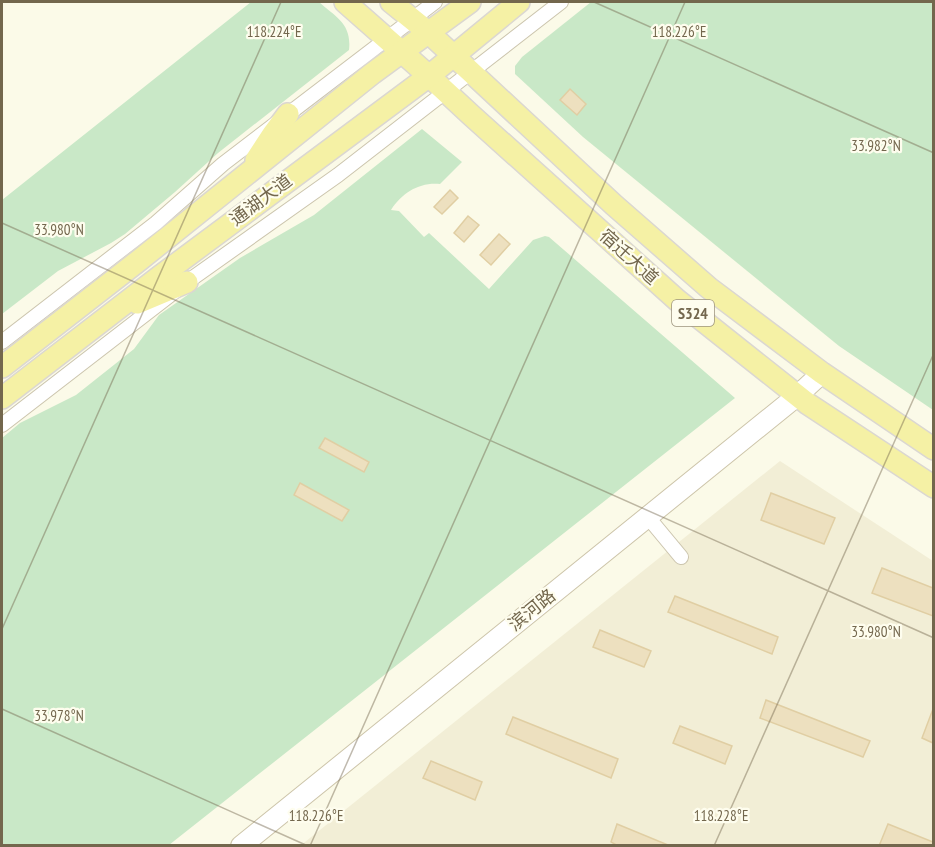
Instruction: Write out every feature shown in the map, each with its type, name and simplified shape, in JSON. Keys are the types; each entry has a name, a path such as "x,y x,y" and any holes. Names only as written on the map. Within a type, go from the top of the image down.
{"main road":[{"name":"宿迁大道","path":"345,2 677,300 797,396 933,487"},
{"name":"宿迁大道","path":"391,2 454,55 614,205 700,281 822,374 933,448"},
{"name":"通湖大道","path":"2,367 317,118 394,45 420,25 470,2"},
{"name":"通湖大道","path":"2,398 429,76 519,2"},
{"path":"245,176 288,114"},
{"path":"317,118 334,115 344,121 346,127 344,133 334,146"},
{"path":"114,312 187,282"},
{"name":"滨河路","path":"241,846 822,374"}],"street":[{"path":"420,25 435,2"},
{"path":"2,425 187,282 338,175 561,2"},
{"path":"2,342 156,223 223,164 288,114 394,45"},
{"path":"647,516 681,557"}],"shaded area":[{"path":"780,461 933,561 933,845 300,846"}],"green space":[{"path":"251,2 319,2 342,22 348,34 349,50 218,153 125,234 58,271 2,314 2,200"},
{"path":"591,2 933,2 933,410 839,346 583,137 515,74 515,66 522,57"},
{"path":"422,129 462,162 440,184 425,185 412,190 400,198 391,210 399,211 424,237 429,233 489,289 533,240 549,237 735,398 169,845 2,846 2,438 20,423 76,395 134,349 159,315 240,258 314,215"}],"building":[{"path":"570,89 586,104 577,115 560,100"},
{"path":"450,190 458,198 442,214 434,207"},
{"path":"468,216 479,225 464,242 454,233"},
{"path":"499,234 510,244 491,265 480,255"},
{"path":"325,438 369,462 364,472 319,448"},
{"path":"300,483 349,510 342,521 294,495"},
{"path":"771,493 835,518 824,544 761,520"},
{"path":"882,568 933,588 933,616 872,593"},
{"path":"675,596 778,637 772,654 668,612"},
{"path":"600,630 651,651 644,667 593,647"},
{"path":"766,700 870,741 863,757 760,718"},
{"path":"933,709 933,743 922,738"},
{"path":"513,717 618,759 611,778 506,734"},
{"path":"680,726 732,746 725,764 673,743"},
{"path":"431,761 482,782 475,800 423,778"},
{"path":"617,824 668,846 618,846 611,842"},
{"path":"888,824 933,842 933,846 879,846"}]}
